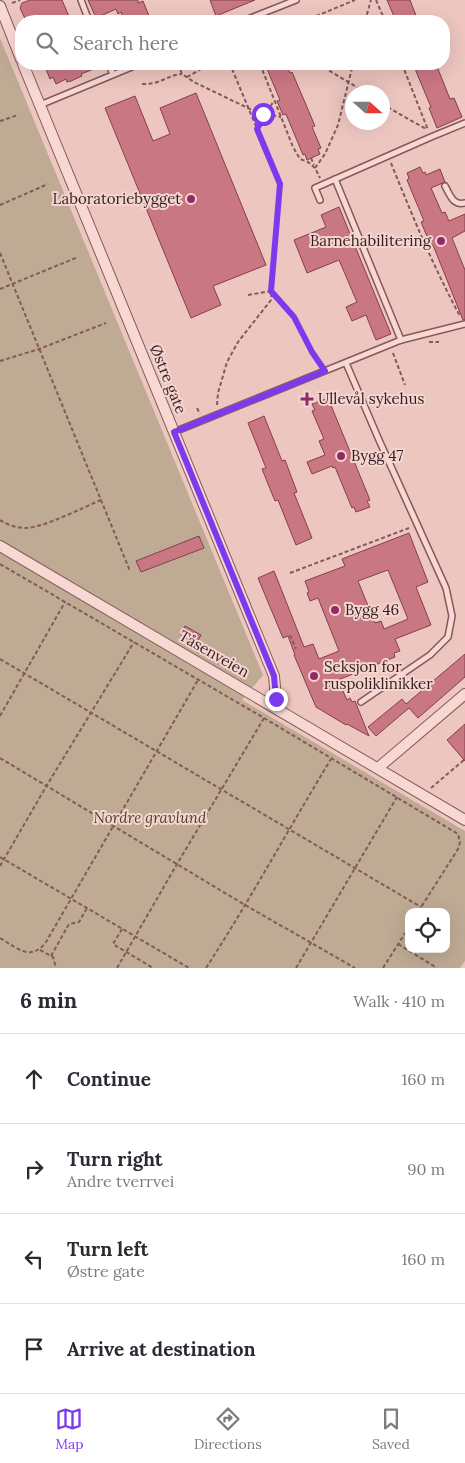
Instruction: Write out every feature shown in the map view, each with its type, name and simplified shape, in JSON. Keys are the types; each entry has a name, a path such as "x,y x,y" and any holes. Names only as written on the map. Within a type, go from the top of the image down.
{"street":[{"path":"0,6 15,45"},
{"name":"Østre gate","path":"25,70 274,676 276,699 273,706"},
{"name":"Tåsenveien","path":"0,546 465,820"},
{"path":"378,768 465,694"}],"lane":[{"path":"81,0 87,15"},
{"path":"258,15 296,0"},
{"path":"111,70 113,74"},
{"path":"39,105 123,70"},
{"path":"320,200 315,188 322,184 465,123"},
{"path":"335,179 401,340"},
{"path":"445,186 452,201 460,204 465,203"},
{"path":"174,432 401,340 465,324"},
{"path":"346,362 446,588 452,616 448,637 430,655 361,702"}],"path":[{"path":"12,4 20,0"},
{"path":"319,15 355,0"},
{"path":"367,15 371,0"},
{"path":"376,0 382,15"},
{"path":"180,70 182,74 194,82 254,111 281,117"},
{"path":"186,77 199,70"},
{"path":"217,407 218,393 227,362 238,342 271,300 280,184 233,70"},
{"path":"262,70 293,147 300,159 316,168"},
{"path":"328,70 352,85"},
{"path":"316,168 325,154 338,125 350,70"},
{"path":"390,109 429,131 404,70"},
{"path":"142,84 152,85 176,74 182,74"},
{"path":"257,129 274,101"},
{"path":"0,121 18,115"},
{"path":"388,156 417,229 460,316"},
{"path":"311,158 322,184"},
{"path":"0,205 48,184"},
{"path":"0,253 130,571"},
{"path":"0,289 78,257"},
{"path":"248,295 271,291"},
{"path":"271,291 294,317 312,352 325,371"},
{"path":"0,361 39,349 106,323"},
{"path":"392,350 405,385"},
{"path":"198,408 200,414"},
{"path":"0,520 10,526 27,528 102,500"},
{"path":"290,573 417,525"},
{"path":"0,565 264,718 458,834 460,842 458,849 421,907 0,660"},
{"path":"0,716 65,602"},
{"path":"290,635 296,649"},
{"path":"0,866 46,786 134,642"},
{"path":"0,938 24,952 31,953 40,950 198,680"},
{"path":"117,968 264,718"},
{"path":"0,758 244,905 355,968"},
{"path":"206,968 331,759"},
{"path":"423,795 465,759"},
{"path":"296,968 397,797"},
{"path":"0,857 189,968"},
{"path":"51,956 69,924 79,922 87,908"},
{"path":"122,929 113,944 153,968"},
{"path":"383,968 405,933"},
{"path":"398,944 437,968"},
{"path":"40,950 53,957 56,968"}],"green space":[{"name":"Nordre gravlund","path":"0,38 263,675 242,700 465,831 465,961 460,968 0,968"}],"building":[{"path":"30,0 62,0 68,15 23,15 20,8 22,3"},
{"path":"88,0 138,0 138,3 143,1 149,15 122,15 121,12 118,14 116,9 103,15 95,15"},
{"path":"210,0 255,0 218,15 216,15"},
{"path":"387,0 410,0 416,15 393,15"},
{"path":"46,70 91,70 67,82 66,79 56,84 53,77 50,79"},
{"path":"268,70 289,70 290,73 292,72 315,126 312,127 321,148 318,149 320,154 307,160 305,154 303,155 286,114 283,115 277,101 280,100"},
{"path":"416,70 438,70 450,99 454,98 462,117 437,128 429,108 431,107"},
{"name":"Laboratoriebygget","path":"196,93 266,265 213,286 221,305 191,318 105,108 135,96 153,141 170,134 160,108"},
{"name":"Barnehabilitering","path":"420,167 426,175 440,169 445,182 431,188 442,213 445,212 449,221 465,214 465,231 452,238 465,270 465,320 463,320 433,245 431,246 421,222 424,221 407,180 409,178 407,173"},
{"path":"339,207 391,334 376,340 366,315 352,321 346,307 357,302 339,260 307,273 294,240 326,227 321,215"},
{"name":"Bygg 47","path":"326,399 328,404 330,403 370,500 367,501 370,507 356,512 354,507 352,508 335,467 333,468 332,466 312,474 307,462 325,455 319,441 324,439 312,411 315,410 312,404"},
{"path":"264,416 282,461 285,460 297,492 294,493 312,538 296,545 278,500 275,501 262,469 266,468 248,423"},
{"name":"Bygg 46","path":"409,533 428,582 416,587 431,625 395,639 400,651 394,653 395,657 338,680 347,700 350,698 352,702 355,701 369,736 316,707 288,636 283,638 258,578 274,571 304,647 313,644 319,659 339,651 318,598 310,601 305,581 345,566 342,559","holes":["388,570 408,619 384,629 381,621 375,623 358,581"]},
{"path":"199,536 204,548 141,572 136,561"},
{"path":"185,626 201,635 196,644 180,634"},
{"path":"465,654 465,677 418,718 409,708 376,736 368,727 402,699 406,704"},
{"path":"465,724 465,761 447,740"}],"place":[{"name":"Laboratoriebygget","path":"191,199"},
{"name":"Barnehabilitering","path":"441,241"},
{"name":"Ullevål sykehus","path":"307,399"},
{"name":"Bygg 47","path":"341,456"},
{"name":"Bygg 46","path":"335,610"},
{"name":"Seksjon for ruspoliklinikker","path":"314,676"}],"route":[{"path":"263,114 265,114 257,129 280,184 271,291 294,317 312,352 325,371 174,432 274,676 276,699"}]}
